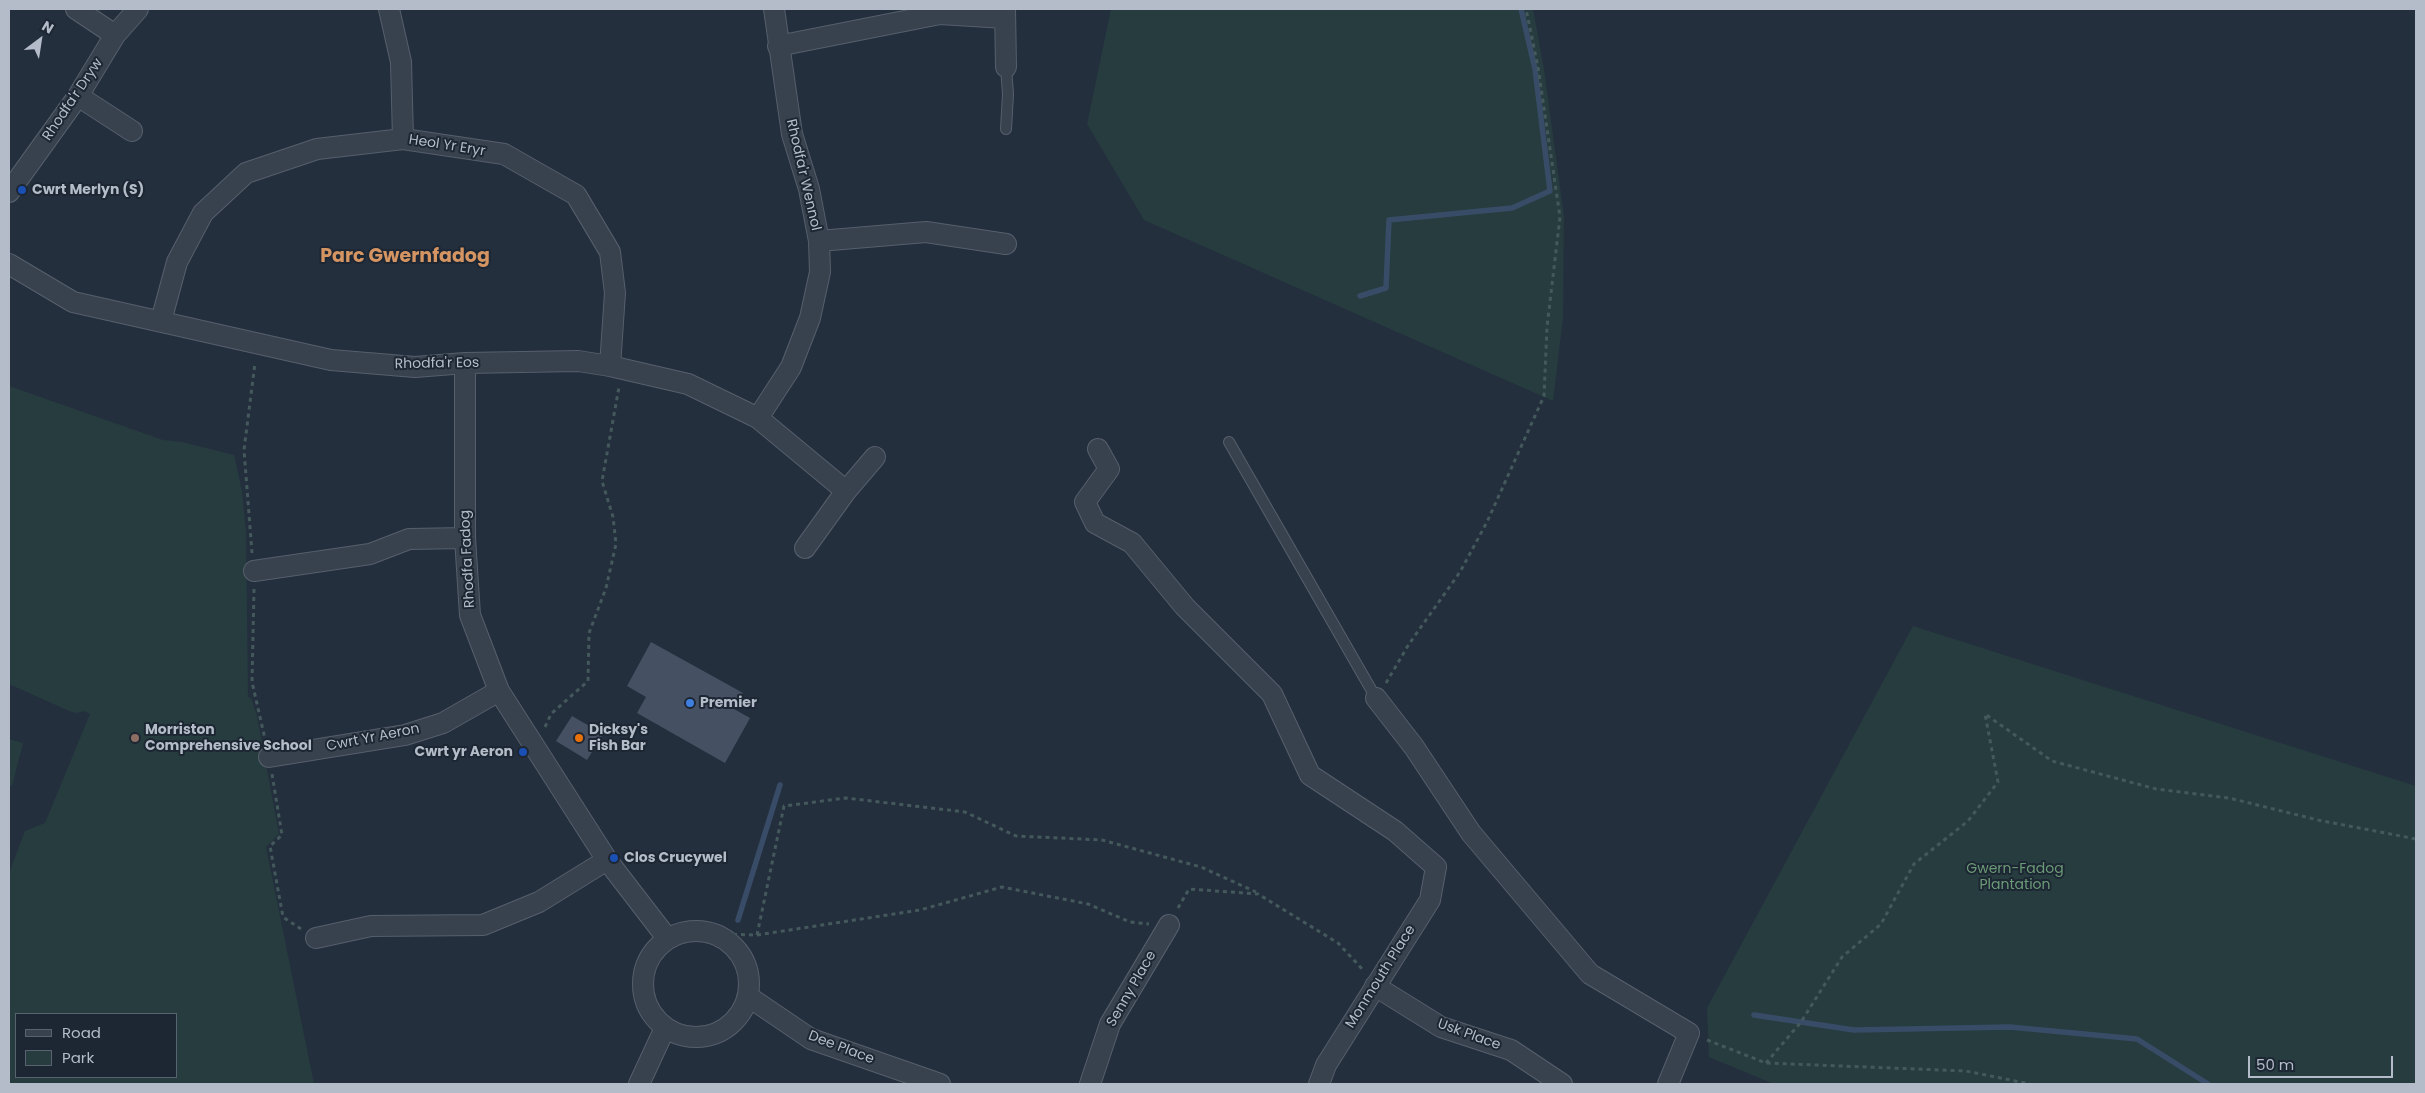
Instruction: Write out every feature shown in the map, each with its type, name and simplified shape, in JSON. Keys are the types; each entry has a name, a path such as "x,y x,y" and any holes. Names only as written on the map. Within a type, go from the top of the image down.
{"street":[{"path":"76,9 115,35"},
{"name":"Rhodfa'r Dryw","path":"9,192 78,96 115,35 138,9"},
{"path":"389,9 401,62 403,139"},
{"name":"Rhodfa'r Wennol","path":"758,418 791,367 810,318 820,272 818,241 809,189 792,134 774,9"},
{"path":"778,46 940,14 1005,13 1006,67"},
{"path":"78,96 132,131"},
{"name":"Heol Yr Eryr","path":"161,321 177,262 203,213 246,173 317,149 403,139 504,154 576,195 610,252 615,293 616,368"},
{"path":"818,241 926,232 1006,244"},
{"name":"Rhodfa'r Eos","path":"9,264 74,302 331,360 415,367 465,363 578,362 616,368 688,384 758,418 846,491"},
{"name":"Rhodfa Fadog","path":"465,363 465,538 470,615 499,690 607,860 667,938"},
{"name":"Monmouth Place","path":"1098,449 1110,468 1085,502 1095,524 1132,543 1184,607 1272,694 1310,774 1395,831 1436,866 1430,900 1326,1065 1319,1084"},
{"path":"805,548 846,491 875,457"},
{"path":"254,571 370,554 409,539 465,538"},
{"name":"Cwrt Yr Aeron","path":"269,757 405,735 443,723 499,690"},
{"path":"1376,698 1414,747 1471,833 1590,974 1690,1033 1668,1084"},
{"path":"316,938 371,926 483,925 539,902 607,860"},
{"name":"Senny Place","path":"1090,1084 1110,1024 1169,925"},
{"path":"703,930 717,934 732,944 747,966 750,984 749,997 741,1014 723,1031 705,1037 686,1037 665,1028 652,1015 644,998 642,976 648,958 667,938 684,931 703,930"},
{"name":"Usk Place","path":"1375,986 1441,1027 1511,1050 1562,1084"},
{"name":"Dee Place","path":"749,997 811,1039 940,1084"},
{"path":"639,1084 665,1028"}],"lane":[{"path":"1006,67 1008,94 1006,129"},
{"path":"1229,442 1376,698"}],"path":[{"path":"1376,698 1386,685 1392,670 1409,644 1460,572 1487,522 1544,396 1546,327 1560,217 1538,67 1526,9"},
{"path":"258,345 244,450 254,571 252,682 269,757 282,835 270,846 283,916 316,938"},
{"path":"536,749 551,714 588,681 589,633 606,588 616,544 613,516 602,481 616,368"},
{"path":"1766,1063 1801,1022 1842,957 1881,924 1914,864 1968,821 1998,782 1985,714 2052,761 2156,789 2229,798 2318,820 2416,839"},
{"path":"757,935 784,806 846,798 965,812 1016,836 1102,840 1200,867 1258,894 1338,943 1358,962 1375,986"},
{"path":"717,934 757,935 920,910 1002,887 1088,904 1130,922 1169,925 1189,889 1258,894"},
{"path":"1690,1033 1766,1063 1966,1071 2030,1084"}],"green space":[{"path":"1111,9 1533,9 1544,69 1564,217 1563,318 1553,401 1144,220 1087,124"},
{"name":"Morriston Comprehensive School","path":"9,386 163,440 182,442 234,455 242,491 246,532 248,697 251,698 257,716 279,834 266,847 314,1084 9,1084 9,873 25,831 45,823 90,714 84,711 77,713 9,684"},
{"name":"Gwern-Fadog Plantation","path":"1913,626 2416,786 2416,1084 1774,1084 1709,1057 1707,1008"},
{"path":"9,739 23,743 12,786 9,785"}],"building":[{"name":"Premier","path":"651,642 743,693 734,709 750,718 725,763 637,713 646,697 627,686"},
{"name":"Dicksy's Fish Bar","path":"572,716 603,734 587,760 556,741"}],"waterway":[{"path":"1360,296 1386,288 1389,220 1512,208 1550,191 1535,69 1521,9"},
{"path":"738,920 780,785"},
{"path":"1754,1015 1854,1030 2010,1027 2137,1039 2208,1084"}],"place":[{"name":"Cwrt Merlyn (S)","path":"22,190"},
{"name":"Premier","path":"690,703"},
{"name":"Morriston Comprehensive School","path":"135,738"},
{"name":"Dicksy's Fish Bar","path":"579,738"},
{"name":"Cwrt yr Aeron","path":"523,752"},
{"name":"Clos Crucywel","path":"614,858"}],"district":[{"name":"Parc Gwernfadog","path":"405,257"}]}
